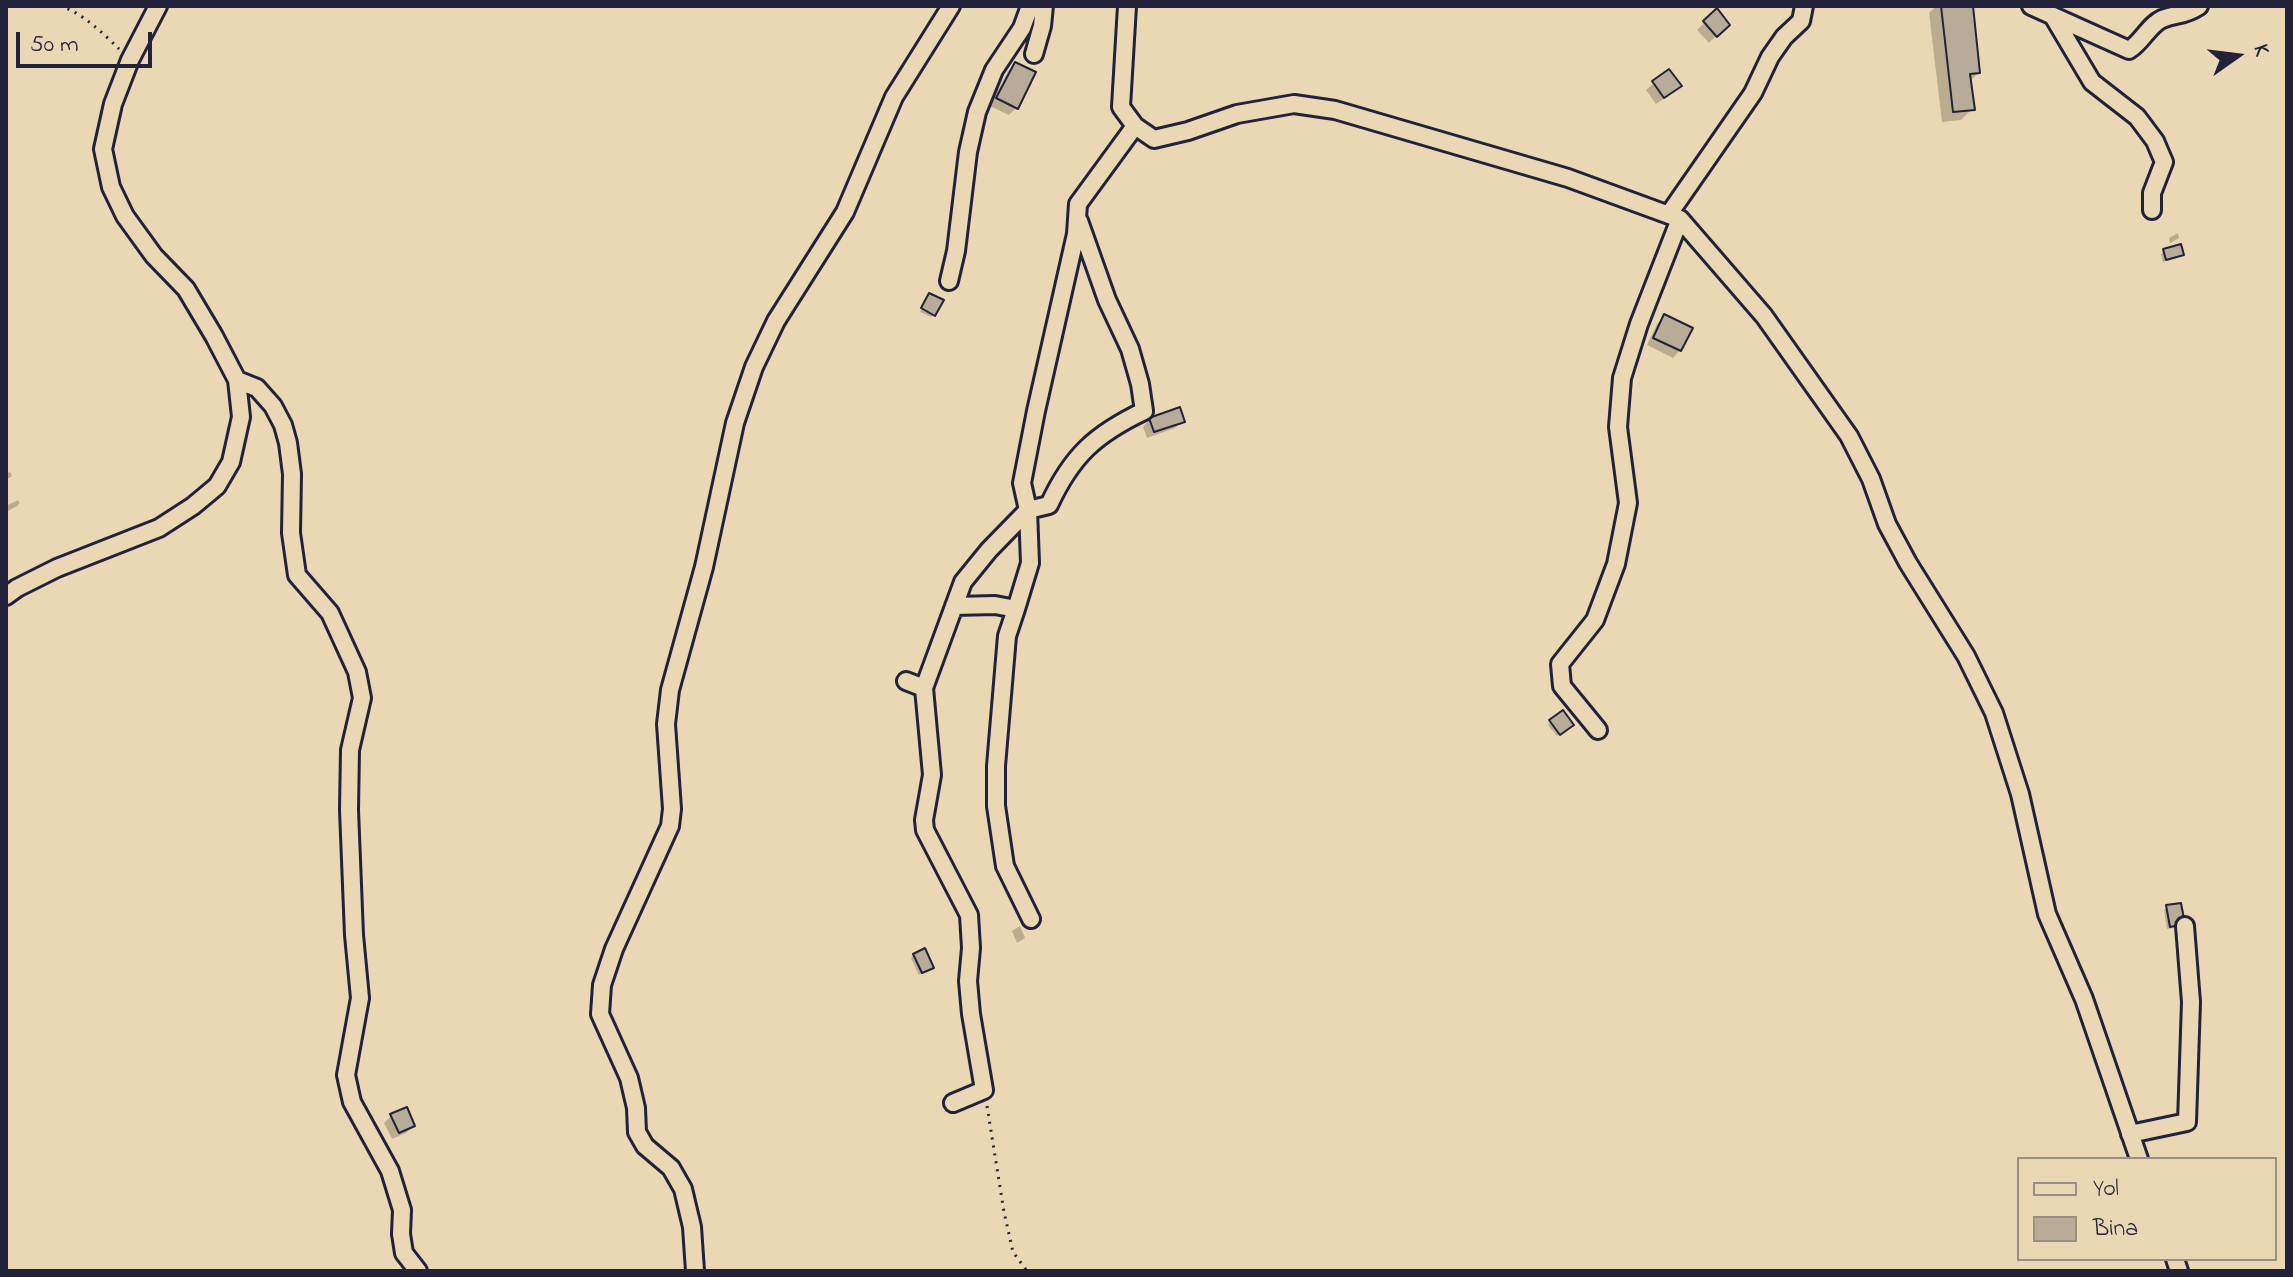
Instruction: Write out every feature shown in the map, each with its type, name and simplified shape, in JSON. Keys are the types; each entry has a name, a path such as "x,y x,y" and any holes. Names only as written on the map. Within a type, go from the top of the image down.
{"street":[{"path":"6,596 57,568 159,528 217,486 231,462 241,417 237,380 186,289 154,256 125,216 111,187 103,149 113,104 130,60 158,6"},
{"path":"695,1271 692,1227 683,1189 671,1168 645,1146 637,1132 636,1108 629,1078 600,1014 602,985 614,949 670,826 672,809 666,724 670,690 704,567 735,423 754,367 776,321 845,212 894,97 951,6"},
{"path":"949,281 977,112 994,70 1022,28 1030,6"},
{"path":"1034,54 1044,6"},
{"path":"1127,6 1121,107 1135,126 1154,139 1237,114 1294,104 1335,110 1568,178 1675,217 1764,316 1849,436 1871,479 1887,524 1973,670 1994,713 2020,794 2047,914 2084,999 2138,1157"},
{"path":"1598,730 1562,686 1560,664 1595,620 1616,564 1628,503 1618,427 1622,378 1675,217 1736,115 1753,93 1777,47 1801,21 1804,6"},
{"path":"2031,6 2129,50 2139,45 2161,19 2186,14 2199,6"},
{"path":"2054,18 2092,82 2137,117 2155,141 2164,162 2152,193 2152,210"},
{"path":"1031,919 1005,866 996,806 996,766 1007,636 1030,563 1028,510 1022,483 1076,234 1078,204 1135,126"},
{"path":"953,1103 984,1090 969,992 969,915 925,830 932,775 924,688 963,582 1028,510 1049,505 1059,485 1085,449 1111,427 1144,411 1130,349 1107,300 1077,216"},
{"path":"237,380 257,388 273,406 283,425 292,474 291,533 297,575 330,613 357,672 362,698 350,750 349,810 360,998 346,1075 352,1102 390,1171 402,1210 404,1253 418,1271"},
{"path":"954,606 995,605 1016,609"},
{"path":"906,681 924,688"},
{"path":"2130,1134 2187,1122 2191,1002 2185,926"}],"path":[{"path":"60,6 68,8 107,37 130,60"},
{"path":"984,1090 1013,1252 1027,1271"}],"building":[{"path":"1941,6 1973,6 1980,73 1970,74 1975,110 1953,112"},
{"path":"1717,8 1730,25 1717,37 1703,21"},
{"path":"1015,62 1036,72 1018,109 996,98"},
{"path":"1669,69 1682,86 1664,98 1652,81"},
{"path":"2181,244 2184,255 2166,260 2163,249"},
{"path":"929,293 944,300 935,316 921,308"},
{"path":"1664,314 1693,328 1681,351 1653,338"},
{"path":"1180,407 1185,422 1154,432 1149,418"},
{"path":"1563,710 1574,725 1560,735 1549,720"},
{"path":"2181,903 2185,924 2170,927 2166,905"},
{"path":"925,948 934,968 922,973 913,954"},
{"path":"407,1107 415,1126 399,1133 390,1114"}]}
